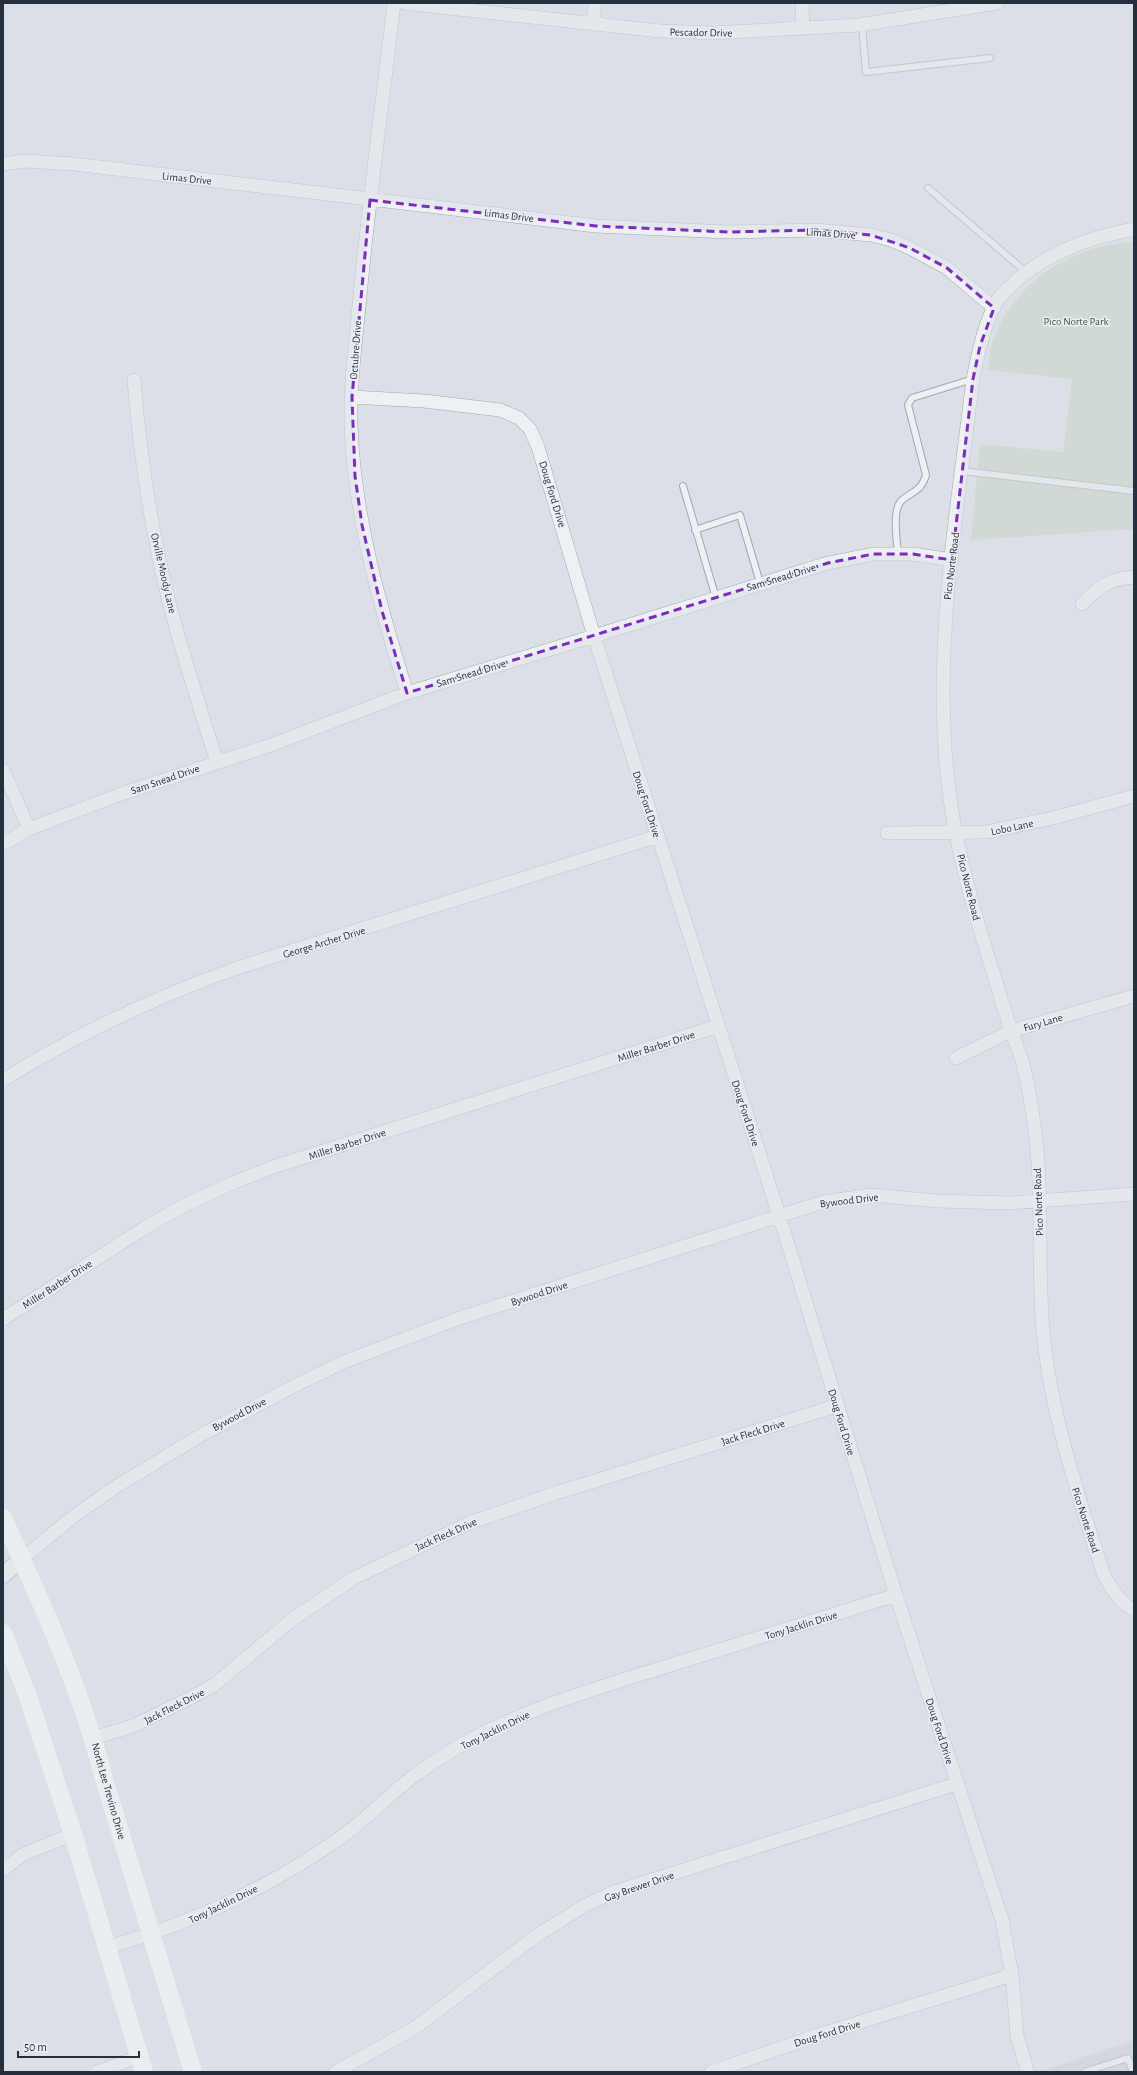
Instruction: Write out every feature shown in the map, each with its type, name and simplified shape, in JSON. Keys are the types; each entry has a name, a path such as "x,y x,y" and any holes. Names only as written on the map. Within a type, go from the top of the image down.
{"main road":[{"name":"North Lee Trevino Drive","path":"3,1518 22,1559 74,1684 93,1738 193,2072"},
{"path":"3,1633 27,1694 73,1834 142,2064"}],"street":[{"name":"Octubre Drive","path":"394,3 370,200 357,329 351,425 362,525 382,612 407,693"},
{"name":"Pescador Drive","path":"404,3 431,7 593,22 660,31 712,33 862,25 998,3"},
{"path":"593,22 595,3"},
{"path":"802,3 803,29"},
{"name":"Limas Drive","path":"3,164 24,161 74,164 316,192 370,200 504,214 603,227 728,232 815,230 870,235 890,240 910,248 947,268 994,308"},
{"name":"Pico Norte Road","path":"1134,229 1111,233 1075,245 1045,259 1026,272 1001,295 994,308 980,346 973,379 946,615 943,687 950,802 967,886 1011,1031 1022,1061 1035,1128 1040,1200 1043,1332 1048,1372 1075,1486 1104,1574 1110,1586 1119,1598 1134,1610"},
{"name":"Orville Moody Lane","path":"134,380 145,480 157,545 181,645 217,762"},
{"name":"Doug Ford Drive","path":"352,397 474,406 500,410 520,418 530,429 538,447 594,636 779,1215 836,1406 956,1784 1002,1920 1012,1975 1016,2028 1027,2070"},
{"name":"Sam Snead Drive","path":"3,844 29,829 122,794 271,745 407,693 760,584 853,557 873,554 913,554 952,560"},
{"path":"1082,604 1106,583 1117,579 1134,577"},
{"path":"3,770 29,829"},
{"name":"Lobo Lane","path":"887,833 986,832 1053,818 1134,796"},
{"name":"George Archer Drive","path":"3,1080 43,1055 91,1029 182,988 237,968 658,836"},
{"name":"Fury Lane","path":"956,1058 1011,1031 1134,996"},
{"name":"Miller Barber Drive","path":"3,1320 146,1228 185,1205 235,1182 276,1166 718,1026"},
{"name":"Bywood Drive","path":"3,1575 74,1516 117,1486 196,1438 247,1410 346,1361 460,1318 779,1215 824,1202 871,1195 938,1201 1010,1203 1040,1200 1088,1199 1134,1194"},
{"name":"Jack Fleck Drive","path":"93,1738 133,1726 214,1685 293,1619 354,1578 469,1523 564,1491 836,1406"},
{"name":"Tony Jacklin Drive","path":"108,1948 151,1935 192,1920 269,1881 338,1840 412,1778 438,1760 473,1739 512,1721 558,1701 611,1683 896,1596"},
{"name":"Gay Brewer Drive","path":"336,2072 416,2027 539,1934 584,1906 612,1893 956,1784"},
{"path":"3,1870 22,1855 73,1834"},
{"name":"Doug Ford Drive","path":"711,2072 811,2038 1012,1975"},
{"path":"97,2072 142,2064"}],"lane":[{"path":"862,25 866,72 990,58"},
{"path":"928,188 1026,272"},
{"path":"898,554 896,514 900,502 915,493 924,483 926,475 908,405 912,398 973,379"},
{"path":"962,471 1134,491"},
{"path":"683,486 716,598"},
{"path":"695,530 740,515 760,584"},
{"path":"1084,2072 1128,2058 1133,2072"}],"highlighted area":[{"path":"370,200 596,226 728,232 815,230 871,235 910,248 947,268 994,308 980,346 973,379 952,560 913,554 873,554 828,563 407,693 382,611 362,525 355,476 352,397"}],"shaded area":[{"path":"1134,2040 1134,2072 1038,2072"}],"green space":[{"name":"Pico Norte Park","path":"1134,242 1134,529 971,540 980,444 1063,452 1072,379 988,370 991,348 1005,315 1029,286 1058,264 1075,255 1092,249"}]}
